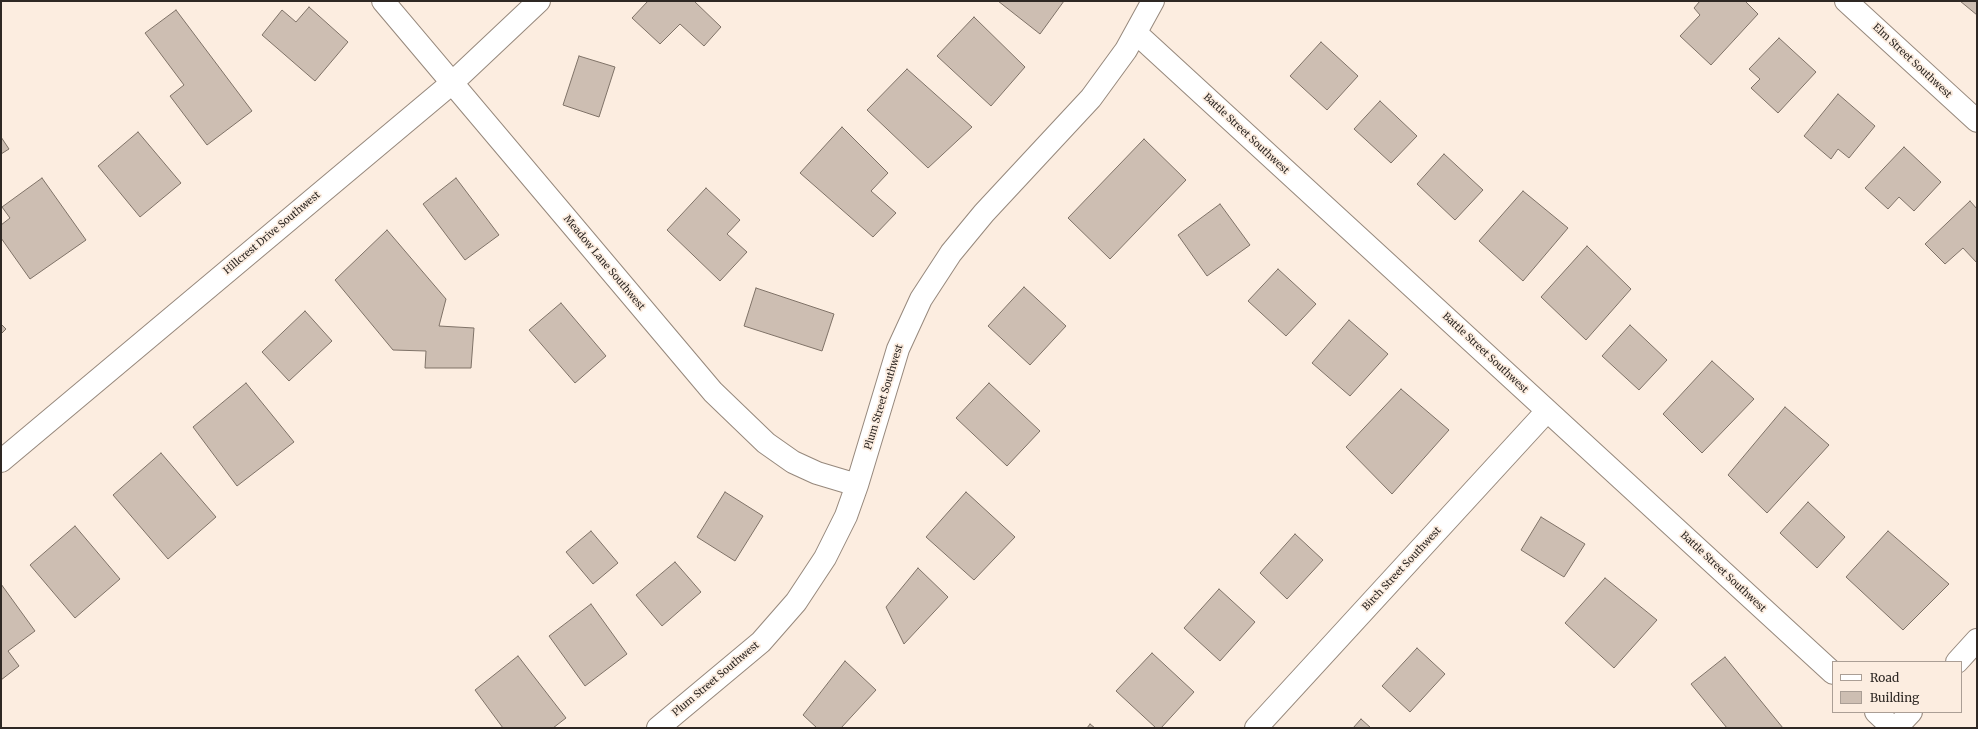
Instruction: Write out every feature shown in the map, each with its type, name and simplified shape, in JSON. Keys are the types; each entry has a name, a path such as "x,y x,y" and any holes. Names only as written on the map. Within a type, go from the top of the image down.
{"street":[{"name":"Meadow Lane Southwest","path":"383,1 713,392 766,443 793,462 817,473 857,485"},
{"name":"Hillcrest Drive Southwest","path":"1,461 452,83 539,1"},
{"name":"Plum Street Southwest","path":"658,728 761,642 796,602 825,558 846,516 857,485 898,349 921,299 951,253 984,213 1091,98 1136,34 1153,1"},
{"name":"Elm Street Southwest","path":"1846,1 1977,121"},
{"name":"Battle Street Southwest","path":"1136,34 1832,672"},
{"name":"Birch Street Southwest","path":"1256,728 1547,410"},
{"path":"1958,661 1977,640"},
{"path":"1877,713 1893,728"},
{"path":"1896,728 1910,713"}],"building":[{"path":"648,1 694,1 721,27 704,46 680,24 660,44 632,18"},
{"path":"998,1 1064,1 1040,34"},
{"path":"1700,1 1745,1 1758,14 1711,65 1680,36 1700,15 1694,8"},
{"path":"1960,1 1977,1 1977,15"},
{"path":"309,7 348,42 315,81 262,35 282,10 296,22"},
{"path":"176,10 252,111 207,145 170,96 184,85 145,33"},
{"path":"974,17 1025,67 991,106 937,56"},
{"path":"1779,38 1816,72 1778,113 1751,88 1760,79 1749,69"},
{"path":"1321,42 1358,76 1327,110 1290,76"},
{"path":"579,56 615,67 599,117 563,105"},
{"path":"907,69 972,127 928,168 867,110"},
{"path":"1838,94 1875,126 1849,158 1838,149 1831,159 1804,136"},
{"path":"1380,101 1417,136 1391,163 1354,129"},
{"path":"842,127 888,173 871,191 896,213 873,237 800,173"},
{"path":"138,132 181,183 140,217 98,166"},
{"path":"1,137 9,149 1,154"},
{"path":"1144,139 1186,180 1110,259 1068,218"},
{"path":"1904,147 1941,182 1914,211 1899,197 1888,209 1865,188"},
{"path":"1444,154 1483,190 1455,220 1417,184"},
{"path":"42,178 86,240 30,279 1,238 1,225 10,218 2,207"},
{"path":"456,178 499,235 465,260 423,204"},
{"path":"706,188 740,220 727,234 747,252 720,281 667,230"},
{"path":"1523,191 1568,228 1523,281 1479,241"},
{"path":"1970,201 1977,209 1977,263 1963,248 1945,264 1925,244"},
{"path":"1220,204 1250,245 1207,276 1178,235"},
{"path":"387,230 446,299 439,326 474,328 471,368 425,368 426,351 393,350 335,280"},
{"path":"1587,246 1631,289 1586,340 1541,297"},
{"path":"1278,269 1316,304 1286,336 1248,301"},
{"path":"1024,287 1066,326 1030,365 988,326"},
{"path":"756,288 834,314 822,351 744,326"},
{"path":"561,303 606,356 575,383 529,330"},
{"path":"305,311 332,341 289,381 262,352"},
{"path":"1349,320 1388,354 1350,396 1312,363"},
{"path":"1,324 6,329 1,334"},
{"path":"1630,325 1667,360 1639,390 1602,356"},
{"path":"1712,361 1754,399 1702,453 1663,414"},
{"path":"246,383 294,442 237,486 193,427"},
{"path":"989,383 1040,431 1007,466 956,418"},
{"path":"1401,389 1449,430 1392,494 1346,447"},
{"path":"1785,407 1829,445 1767,513 1728,475"},
{"path":"161,453 216,517 168,559 113,495"},
{"path":"725,492 763,516 735,561 697,537"},
{"path":"966,492 1015,537 974,580 926,537"},
{"path":"1808,502 1845,537 1817,568 1780,533"},
{"path":"1541,517 1585,544 1564,577 1521,550"},
{"path":"75,526 120,579 75,618 30,565"},
{"path":"591,531 618,563 593,584 566,552"},
{"path":"1888,531 1949,584 1903,630 1846,577"},
{"path":"1295,534 1323,560 1287,599 1260,573"},
{"path":"675,562 701,592 662,626 636,595"},
{"path":"918,568 948,597 904,644 886,607"},
{"path":"1605,578 1657,620 1614,668 1565,623"},
{"path":"1,584 35,631 8,651 19,666 1,680"},
{"path":"1219,589 1255,622 1220,661 1184,628"},
{"path":"591,604 627,654 585,686 549,636"},
{"path":"1417,648 1445,674 1410,712 1382,686"},
{"path":"1152,653 1194,692 1161,728 1156,728 1116,691"},
{"path":"518,656 566,718 553,728 503,728 475,690"},
{"path":"1725,657 1783,728 1727,728 1691,684"},
{"path":"845,661 876,690 841,728 817,728 803,715"},
{"path":"1361,719 1371,728 1353,728"},
{"path":"1090,724 1095,728 1087,728"}]}
